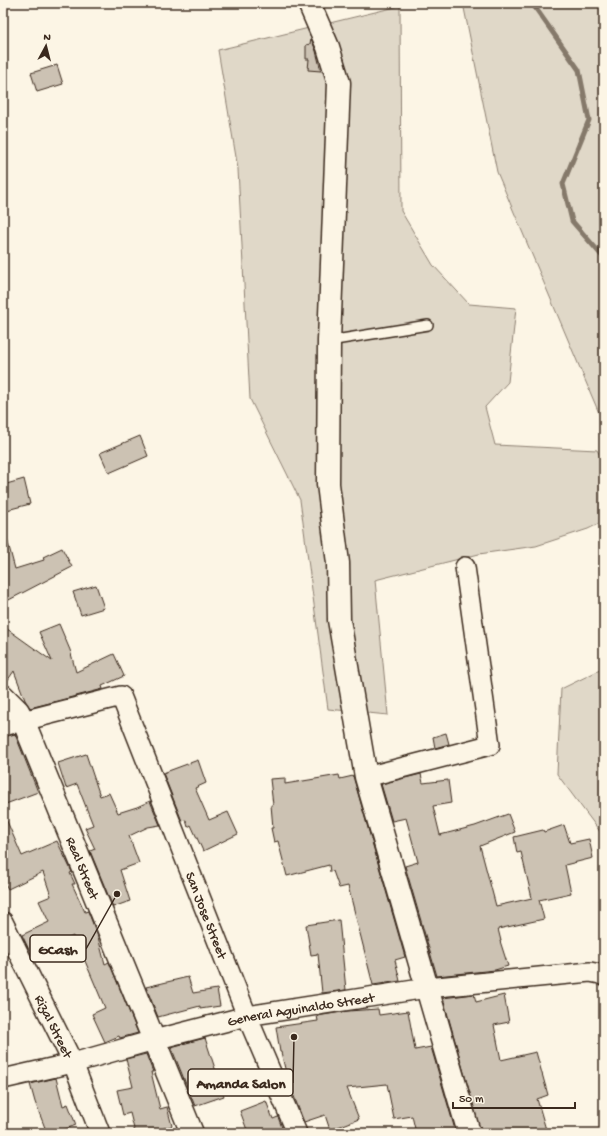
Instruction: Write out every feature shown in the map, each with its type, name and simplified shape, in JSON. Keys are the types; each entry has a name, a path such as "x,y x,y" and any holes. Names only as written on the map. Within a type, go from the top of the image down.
{"street":[{"path":"309,3 328,46 339,83 329,341 328,484 338,563 338,620 366,777 469,1133"},
{"path":"366,777 490,745 465,566"},
{"name":"Real Street","path":"3,696 18,711 13,723 154,1040 192,1133"},
{"name":"San Jose Street","path":"13,723 121,696 247,1016 297,1133"},
{"name":"Rizal Street","path":"3,922 73,1063 100,1133"},
{"name":"General Aguinaldo Street","path":"3,1079 73,1063 247,1016 427,988 590,972 604,976"}],"lane":[{"path":"329,341 428,325"}],"shaded area":[{"path":"463,3 604,3 604,434 599,413 497,172"},
{"path":"400,6 401,211 433,265 469,304 516,308 508,382 485,407 495,445 597,450 604,463 604,521 588,529 536,546 479,554 375,580 388,715 328,709 300,500 250,399 238,169 218,50"},
{"path":"604,668 604,837 557,774 561,689"}],"building":[{"path":"311,38 321,71 308,70 309,59 306,59 306,45 310,44"},
{"path":"57,65 63,84 37,92 31,73"},
{"path":"140,436 148,456 109,473 100,453"},
{"path":"24,479 30,504 3,511 3,485"},
{"path":"7,539 15,569 44,560 43,557 62,548 72,567 3,603 3,540"},
{"path":"96,585 104,608 81,615 73,592"},
{"path":"59,624 70,650 76,672 114,654 124,676 102,686 103,689 30,708 25,700 14,671 5,684 3,684 3,626 52,661 39,632"},
{"path":"446,733 449,744 435,748 433,737"},
{"path":"15,734 38,792 3,805 3,737"},
{"path":"86,754 100,796 109,793 118,813 150,801 160,825 148,827 129,836 139,863 120,870 130,901 113,907 90,851 95,849 85,828 93,825 77,784 66,788 58,763"},
{"path":"198,760 206,783 195,788 209,820 228,812 238,834 203,851 191,825 188,827 186,820 182,821 163,773"},
{"path":"421,774 423,783 448,780 451,803 433,806 440,835 475,826 508,814 515,832 480,846 496,906 532,898 521,852 517,853 514,837 543,830 544,832 564,825 570,843 589,839 593,858 565,865 571,893 539,900 544,919 498,929 500,941 508,966 495,970 437,976 405,866 418,862 406,818 392,821 381,784"},
{"path":"339,775 340,779 353,776 405,957 395,960 400,981 373,985 348,886 339,888 333,871 330,872 329,865 287,876 278,841 274,842 271,828 273,828 271,805 273,805 270,779 285,778 285,784"},
{"path":"3,812 22,856 57,841 72,872 70,873 75,884 72,884 85,912 88,911 98,937 105,964 109,962 138,1033 120,1038 119,1036 105,1042 92,1014 105,1008 82,954 78,955 73,936 32,956 22,935 49,922 39,901 51,896 43,872 8,889 3,880"},
{"path":"339,920 346,990 322,993 318,954 311,955 306,925"},
{"path":"188,977 193,993 217,989 220,1006 200,1009 200,1006 158,1017 146,987"},
{"path":"474,994 476,1002 504,995 509,1022 494,1025 501,1060 536,1052 548,1095 537,1099 547,1133 481,1133 443,998"},
{"path":"378,1009 379,1015 408,1011 415,1050 431,1047 456,1133 416,1133 412,1116 394,1119 387,1084 347,1088 359,1119 330,1130 325,1115 304,1122 288,1081 280,1052 276,1027 318,1021 317,1016 348,1011"},
{"path":"205,1038 224,1096 195,1106 171,1047"},
{"path":"146,1054 153,1072 151,1072 160,1109 167,1107 172,1126 146,1133 135,1133 130,1113 123,1115 117,1090 133,1087 126,1059"},
{"path":"56,1078 63,1106 68,1104 76,1125 55,1133 47,1133 30,1084"},
{"path":"266,1101 273,1119 278,1117 284,1133 240,1133 247,1130 240,1111"}],"waterway":[{"path":"532,3 579,70 589,120 563,184 572,221 604,258"}],"place":[{"name":"GCash","path":"117,894"},
{"name":"Amanda Salon","path":"294,1037"}]}
